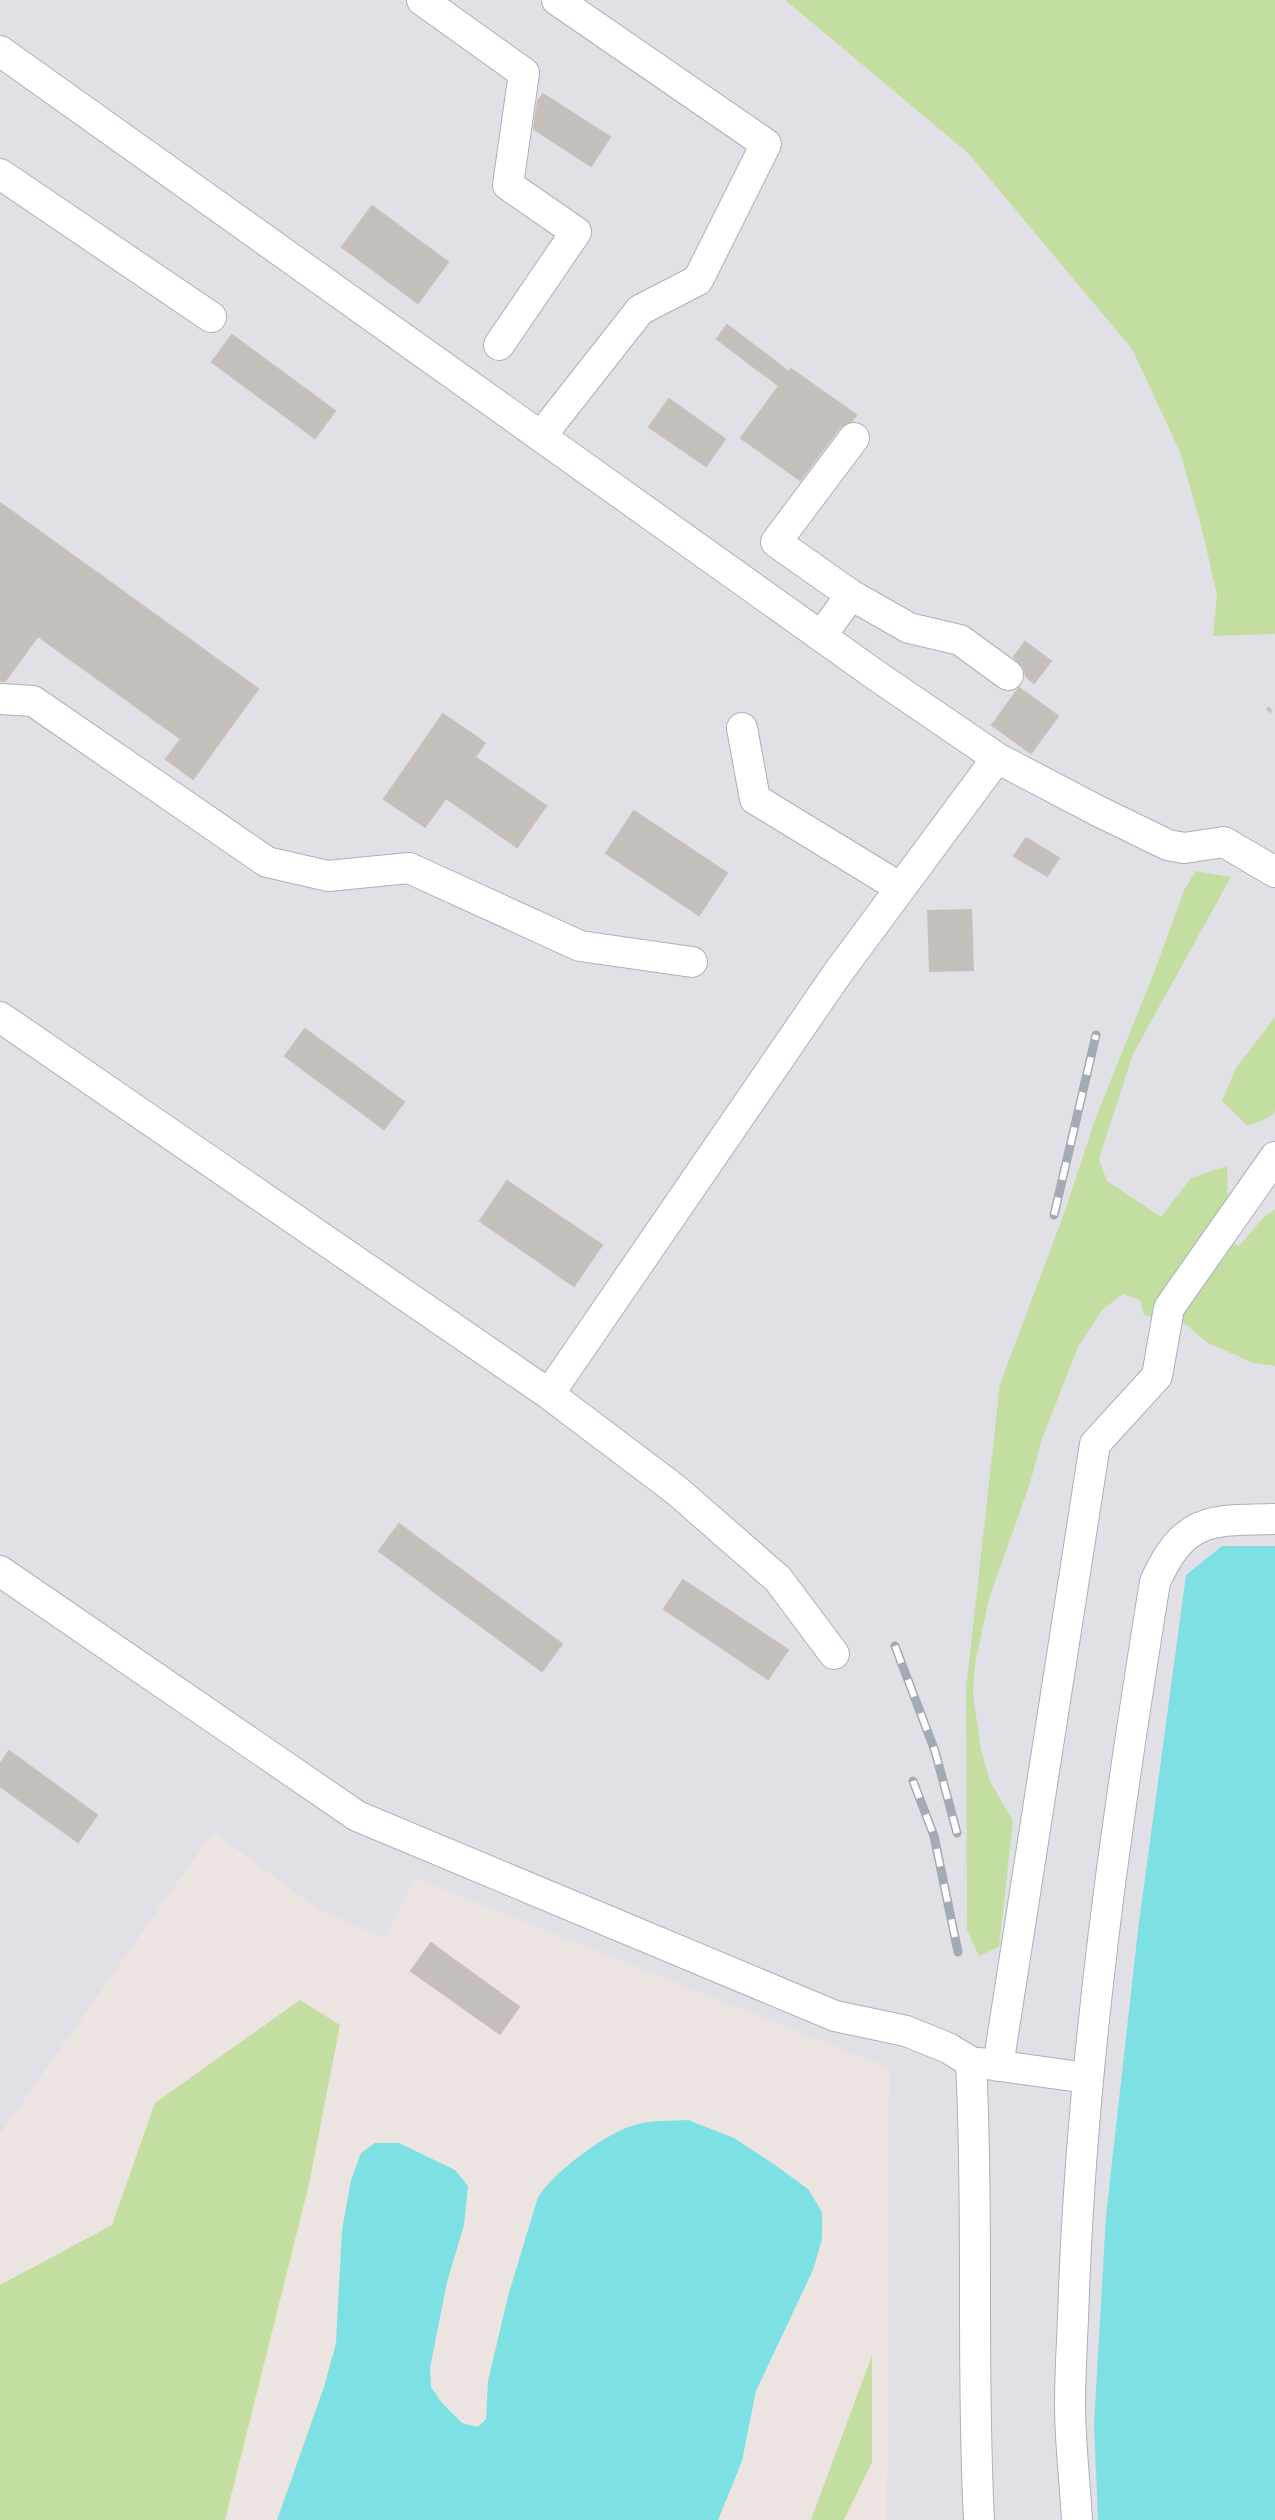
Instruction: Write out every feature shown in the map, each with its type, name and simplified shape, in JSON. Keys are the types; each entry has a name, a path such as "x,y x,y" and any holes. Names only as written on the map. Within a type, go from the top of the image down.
{"lane":[{"path":"422,0 524,73 508,185 576,232 499,345"},
{"path":"541,436 640,310 698,280 766,144 557,0"},
{"path":"0,51 997,758 1168,845 1184,848 1224,842 1275,872"},
{"path":"0,174 211,317"},
{"path":"854,438 776,542 851,595 909,628 960,640 1008,675"},
{"path":"821,636 851,595"},
{"path":"0,699 33,701 267,862 328,876 409,868 580,946 692,962"},
{"path":"742,728 755,799 899,887"},
{"path":"549,1394 899,887 997,758"},
{"path":"0,1017 549,1394 676,1490 778,1579 834,1654"},
{"path":"979,2520 974,2423 975,2150 984,2064 1095,1444 1157,1376 1169,1308 1275,1157"},
{"path":"1077,2520 1070,2407 1078,2193 1087,2078 1128,1748 1155,1582 1179,1541 1200,1526 1224,1520 1275,1519"},
{"path":"0,1571 357,1816 835,2016 906,2031 984,2064 1087,2078"}],"path":[{"path":"1267,708 1275,714"}],"shaded area":[{"path":"0,0 785,0 968,153 1132,349 1180,452 1201,526 1217,595 1213,636 1275,634 1275,2520 887,2520 889,2068 415,1878 385,1938 320,1910 213,1832 0,2134"}],"green space":[{"path":"785,0 1275,0 1275,634 1213,636 1217,595 1201,526 1180,452 1132,349 968,153"},
{"path":"1196,871 1231,877 1133,1054 1099,1159 1107,1181 1161,1217 1191,1178 1227,1166 1228,1207 1223,1238 1239,1246 1275,1209 1275,1366 1253,1363 1208,1343 1185,1324 1144,1315 1140,1300 1123,1294 1102,1310 1078,1347 1042,1439 1030,1483 989,1599 975,1663 973,1694 981,1750 990,1781 1013,1821 999,1947 979,1956 967,1930 966,1690 1000,1384 1065,1211 1096,1117 1184,890"},
{"path":"1275,1017 1275,1111 1270,1117 1248,1126 1222,1101 1236,1068"},
{"path":"300,2000 340,2025 309,2184 225,2520 0,2520 0,2285 112,2225 155,2103"},
{"path":"872,2355 872,2462 844,2520 811,2520"}],"water":[{"path":"1222,1546 1275,1546 1275,2520 1098,2520 1094,2425 1106,2216 1138,1930 1186,1575"},
{"path":"688,2120 734,2138 775,2165 808,2189 822,2212 822,2239 813,2270 756,2391 742,2461 718,2520 277,2520 324,2387 336,2343 342,2230 351,2180 361,2153 375,2143 399,2143 455,2170 468,2186 464,2225 447,2282 430,2368 431,2387 442,2403 462,2423 478,2427 486,2419 488,2381 508,2296 538,2197 569,2164 612,2135 644,2123"}],"building":[{"path":"543,94 610,137 591,166 534,129 538,101"},
{"path":"372,206 448,262 418,303 342,247"},
{"path":"727,325 789,372 791,369 856,415 840,427 800,480 741,438 779,386 717,339"},
{"path":"232,335 335,411 315,438 212,362"},
{"path":"669,399 725,439 706,466 649,427"},
{"path":"0,503 258,689 193,779 166,759 181,739 38,636 5,681 0,681"},
{"path":"1025,642 1051,661 1034,683 1014,657"},
{"path":"1019,688 1058,716 1031,753 992,725"},
{"path":"443,714 485,743 475,757 546,806 517,847 446,798 425,827 384,799"},
{"path":"634,811 727,873 699,915 606,853"},
{"path":"1026,838 1059,858 1047,876 1014,856"},
{"path":"971,910 973,970 930,971 928,911"},
{"path":"305,1029 404,1102 384,1129 285,1056"},
{"path":"507,1181 602,1245 574,1286 480,1221"},
{"path":"399,1524 562,1644 542,1671 379,1551"},
{"path":"683,1580 788,1650 768,1679 664,1609"},
{"path":"9,1751 97,1815 78,1842 0,1786 0,1764"},
{"path":"431,1943 519,2007 500,2034 411,1971"}],"railway":[{"path":"1054,1215 1096,1035"},
{"path":"895,1646 935,1751 957,1833"},
{"path":"913,1781 934,1836 958,1952"}]}
